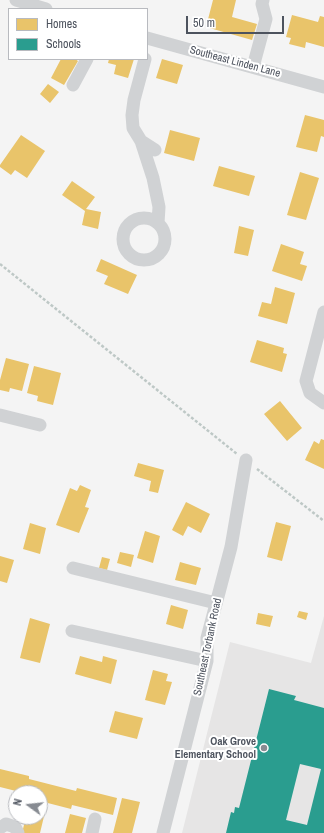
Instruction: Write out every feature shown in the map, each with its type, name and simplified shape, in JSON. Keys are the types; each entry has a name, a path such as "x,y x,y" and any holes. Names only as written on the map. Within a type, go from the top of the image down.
{"street":[{"path":"16,0 40,5"},
{"path":"253,67 266,19 262,4 264,0"},
{"name":"Southeast Linden Lane","path":"148,43 253,67 324,87"},
{"path":"73,84 86,60"},
{"path":"145,60 134,100 132,115 133,128 140,142 153,178 159,206 158,223"},
{"path":"140,142 155,150"},
{"path":"324,312 306,381 310,393 324,403"},
{"path":"0,414 40,425"},
{"name":"Southeast Torbank Road","path":"163,833 207,661 208,638 231,547 246,460"},
{"path":"73,568 216,604"},
{"path":"72,631 207,661"},
{"path":"92,833 95,819"},
{"path":"0,828 6,824 15,827 18,833"}],"path":[{"path":"0,264 324,522"}],"shaded area":[{"name":"Oak Grove Elementary School","path":"324,616 324,833 182,833 230,642 311,663"}],"building: Homes":[{"path":"213,0 236,0 232,17 257,24 252,40 206,27"},
{"path":"292,15 318,22 320,16 324,17 324,47 306,42 305,48 289,44 291,38 286,37"},
{"path":"162,59 183,65 177,84 156,78"},
{"path":"60,60 78,61 64,85 51,78"},
{"path":"109,60 134,60 128,78 114,74 116,65 108,63"},
{"path":"48,84 59,92 50,103 40,94"},
{"path":"305,115 324,120 324,137 321,136 317,152 296,147"},
{"path":"170,130 200,138 194,161 164,153"},
{"path":"21,135 45,151 27,178 15,170 11,175 0,167"},
{"path":"219,166 255,176 249,196 213,186"},
{"path":"300,172 319,178 306,220 287,215"},
{"path":"72,181 95,197 86,209 101,212 98,229 82,225 85,211 62,195"},
{"path":"239,226 254,230 248,256 234,253"},
{"path":"281,244 304,252 300,264 307,266 302,281 272,271"},
{"path":"101,259 137,275 128,294 104,284 108,276 96,271"},
{"path":"275,287 295,293 287,324 258,316 262,302 271,304"},
{"path":"257,340 284,348 283,353 287,354 282,372 250,362"},
{"path":"6,358 29,364 22,391 10,388 9,392 0,390 0,380"},
{"path":"34,366 61,373 53,405 37,401 38,396 27,393"},
{"path":"280,401 302,428 287,441 264,414"},
{"path":"321,439 324,440 324,469 305,460 314,441 319,444"},
{"path":"138,463 164,470 158,493 149,491 151,481 134,476"},
{"path":"80,485 91,490 85,507 89,508 79,533 56,525 70,488 77,491"},
{"path":"186,502 210,514 201,533 188,526 183,536 172,530"},
{"path":"276,522 291,526 282,561 267,557"},
{"path":"30,523 46,528 40,554 23,549"},
{"path":"145,531 160,536 153,563 137,558"},
{"path":"120,552 134,555 131,567 117,563"},
{"path":"0,556 14,560 7,583 0,581"},
{"path":"102,557 110,559 107,570 99,568"},
{"path":"180,562 201,568 196,585 175,580"},
{"path":"171,605 188,610 183,629 166,624"},
{"path":"299,611 308,613 306,620 297,617"},
{"path":"258,613 273,616 270,627 256,624"},
{"path":"30,618 50,624 40,663 20,658"},
{"path":"80,656 102,662 103,656 117,660 111,684 75,674"},
{"path":"153,670 168,674 166,681 172,682 165,705 145,700"},
{"path":"115,711 143,718 137,739 109,732"},
{"path":"0,769 29,776 29,779 76,791 77,788 117,798 113,815 72,805 71,809 48,803 48,785 8,785 8,789 0,787"},
{"path":"122,798 140,802 132,833 113,833"},
{"path":"70,814 86,818 82,833 65,833"},
{"path":"24,825 42,825 40,833 22,833"}],"building: Schools":[{"path":"269,689 296,696 294,700 324,708 324,833 226,833 231,812 234,813 235,807 239,808","holes":["300,764 321,769 307,825 286,820"]}],"place":[{"name":"Oak Grove Elementary School","path":"264,748"}]}
